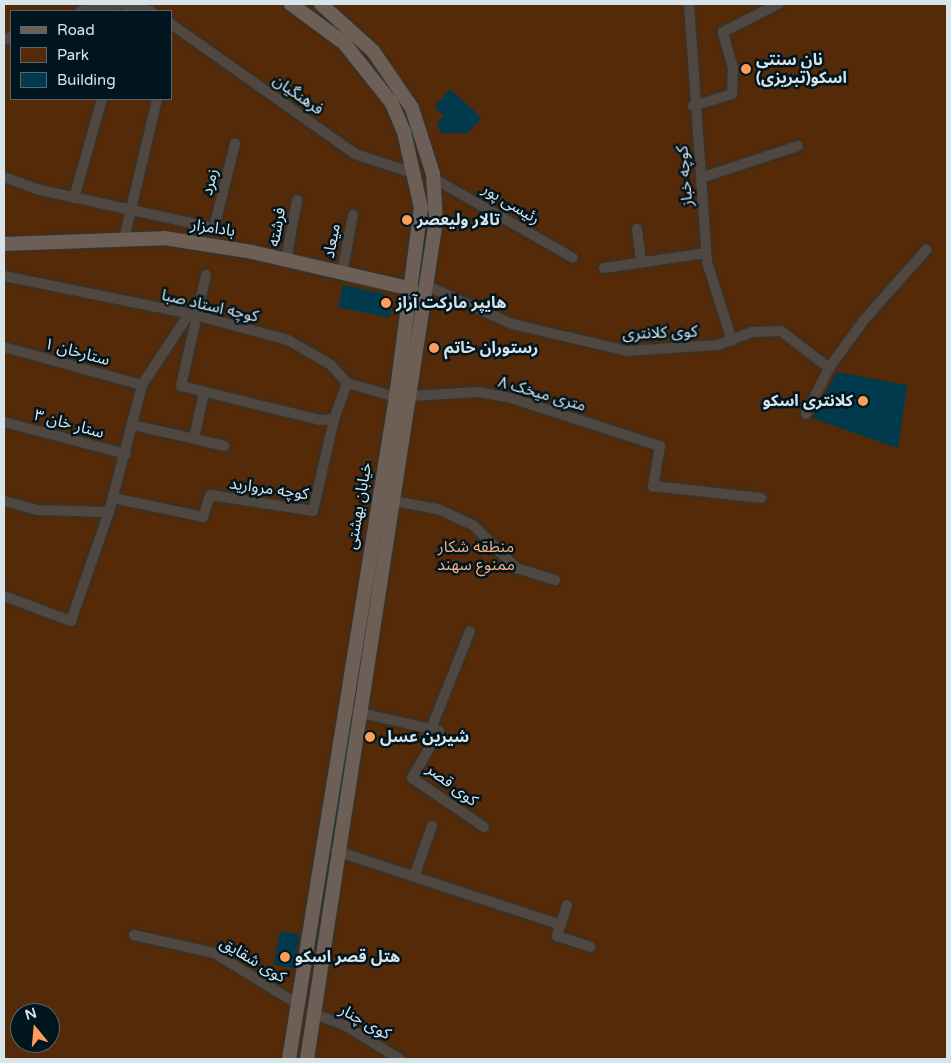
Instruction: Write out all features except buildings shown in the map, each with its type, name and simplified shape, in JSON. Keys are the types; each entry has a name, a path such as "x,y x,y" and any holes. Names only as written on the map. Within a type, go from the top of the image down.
{"main road":[{"name":"خیابان بهشتی","path":"289,1059 396,397 412,289 421,208 416,174 404,132 372,75 344,43 291,4"},
{"name":"خیابان بهشتی","path":"307,1059 315,1014 336,851 357,712 412,396 436,220 433,178 426,143 397,80 345,22 321,4"},
{"name":"بادامزار","path":"4,244 164,238 286,260 412,289"},
{"path":"426,301 419,308 412,289 424,274 428,284"}],"street":[{"path":"86,10 120,4 147,10"},
{"name":"کوچه خباز","path":"689,4 693,106 701,178 706,253 716,302 732,341"},
{"path":"693,106 732,94 733,68 723,32 778,4"},
{"name":"فرهنگیان","path":"172,25 355,154 416,174"},
{"path":"74,198 102,100"},
{"path":"124,239 128,210 157,100"},
{"name":"زمرد","path":"128,210 214,228 235,144"},
{"path":"701,178 798,146"},
{"path":"4,177 74,198 128,210"},
{"name":"رئیسی پور","path":"433,178 573,258"},
{"name":"فرشته","path":"286,260 297,200"},
{"name":"میعاد","path":"342,273 353,215"},
{"path":"637,229 641,263"},
{"path":"806,414 829,368 864,320 926,250"},
{"path":"604,268 706,253"},
{"path":"206,275 192,315 181,386 204,393 334,419 347,383 396,397"},
{"name":"کوچه استاد صبا","path":"4,276 192,315 288,340 331,365 347,383"},
{"name":"کوی کلانتری","path":"428,284 512,324 627,351 732,341 752,332 781,331 829,368"},
{"path":"4,596 71,621 110,512 142,385 192,315"},
{"name":"ستارخان ۱","path":"4,347 142,385"},
{"name":"۸ متری میخک","path":"412,396 478,392 511,398 660,446 653,486 762,498"},
{"path":"194,438 204,393"},
{"name":"کوچه مروارید","path":"113,498 203,517 210,495 313,511 334,419"},
{"name":"ستار خان ۳","path":"4,422 126,454"},
{"path":"133,425 225,446"},
{"path":"4,501 37,510 110,512"},
{"path":"394,501 438,509 473,525 516,568 555,580"},
{"path":"357,712 431,729 470,631"},
{"name":"کوی قصر","path":"431,729 439,731 412,778 484,827"},
{"path":"415,874 432,826"},
{"path":"336,851 415,874 560,925"},
{"path":"567,905 557,936 590,948"},
{"name":"کوی شقایق","path":"134,935 214,953 298,1004"},
{"name":"کوی چنار","path":"315,1014 344,1025 400,1059"}],"green space":[{"name":"منطقه شکار ممنوع سهند","path":"4,4 947,4 947,1059 4,1059"}],"place":[{"name":"نان سنتی اسکو(تبریزی)","path":"746,69"},
{"name":"تالار ولیعصر","path":"407,220"},
{"name":"هایپر مارکت آراز","path":"386,303"},
{"name":"رستوران خاتم","path":"434,348"},
{"name":"کلانتری اسکو","path":"863,401"},
{"name":"شیرین عسل","path":"370,737"},
{"name":"هتل قصر اسکو","path":"285,957"}]}
